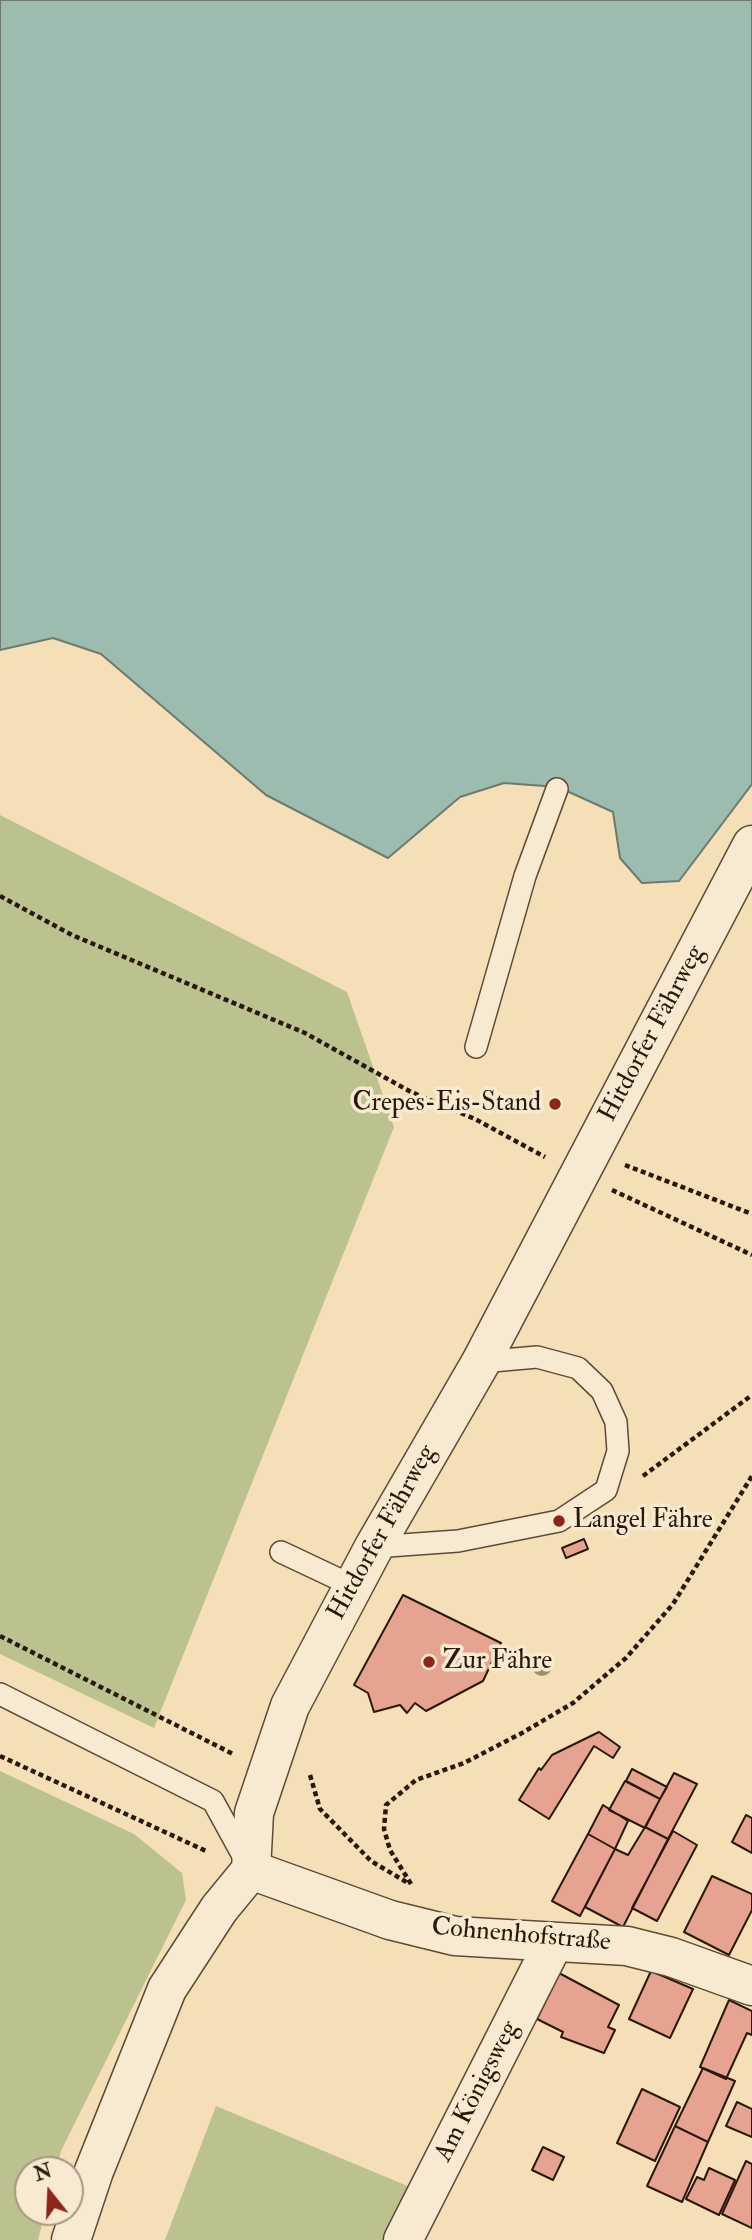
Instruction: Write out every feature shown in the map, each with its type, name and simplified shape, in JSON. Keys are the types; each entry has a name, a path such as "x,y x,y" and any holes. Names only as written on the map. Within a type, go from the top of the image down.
{"street":[{"name":"Hitdorfer Fährweg","path":"251,1870 254,1813 290,1706 374,1547 481,1362 752,845"},
{"name":"Cohnenhofstraße","path":"251,1870 390,1920 442,1933 553,1944 627,1946 671,1957 752,1986"},
{"path":"71,2240 94,2171 167,1989 219,1909 251,1870"},
{"name":"Am Königsweg","path":"403,2240 553,1944"}],"lane":[{"path":"476,1047 525,876 557,789"},
{"path":"374,1547 458,1541 559,1521 606,1490 618,1451 616,1422 603,1391 578,1368 537,1357 481,1362"},
{"path":"281,1552 353,1586"},
{"path":"0,1693 213,1801 251,1870"}],"path":[{"path":"0,896 72,935 304,1033 411,1092 586,1164 752,1214"},
{"path":"586,1164 752,1255"},
{"path":"606,1490 633,1483 752,1395"},
{"path":"409,1883 390,1850 384,1829 386,1805 416,1780 464,1763 573,1703 626,1658 673,1604 752,1476"},
{"path":"0,1636 267,1771"},
{"path":"0,1756 183,1842 251,1870"},
{"path":"311,1769 309,1779 320,1809 371,1861 419,1888"}],"green space":[{"path":"0,815 347,992 394,1127 154,1728 0,1654"},
{"path":"0,1771 134,1834 182,1873 186,1900 60,2156 14,2156 14,2226 42,2226 38,2240 0,2240"},
{"path":"216,2106 410,2187 385,2240 165,2240"}],"shaded area":[{"path":"0,0 752,0 752,784 679,881 642,883 620,858 613,812 558,787 504,783 460,797 388,858 266,795 101,654 53,638 0,650"}],"building":[{"path":"584,1539 588,1549 566,1558 562,1548"},
{"name":"Zur Fähre","path":"403,1595 501,1643 483,1681 426,1711 415,1703 407,1713 400,1705 374,1712 368,1693 354,1685"},
{"path":"599,1732 620,1747 613,1758 594,1746 549,1819 519,1800 539,1768 541,1770 552,1755"},
{"path":"632,1769 667,1787 660,1799 626,1781"},
{"path":"674,1773 697,1784 668,1839 645,1827"},
{"path":"625,1781 660,1799 645,1828 609,1810"},
{"path":"603,1805 628,1821 615,1849 588,1834"},
{"path":"746,1815 752,1818 752,1853 732,1842"},
{"path":"645,1827 668,1839 623,1927 585,1907 615,1849 628,1855"},
{"path":"673,1831 697,1845 657,1921 632,1908"},
{"path":"588,1834 615,1849 580,1916 552,1901"},
{"path":"712,1876 752,1894 752,1910 729,1955 684,1932"},
{"path":"651,1971 693,1989 670,2038 629,2019"},
{"path":"559,1973 619,2005 608,2027 615,2030 604,2053 561,2037 563,2032 537,2019"},
{"path":"729,2000 752,2011 752,2035 747,2033 726,2079 700,2067"},
{"path":"703,2068 735,2081 708,2142 675,2126"},
{"path":"642,2089 680,2107 655,2161 617,2143"},
{"path":"737,2102 752,2109 752,2137 726,2126"},
{"path":"675,2126 708,2142 682,2202 647,2186"},
{"path":"543,2147 564,2157 553,2180 532,2170"},
{"path":"746,2161 752,2164 752,2228 722,2214"},
{"path":"709,2168 735,2180 719,2215 686,2199 697,2177 704,2180"}],"place":[{"name":"Crepes-Eis-Stand","path":"555,1104"},
{"name":"Langel Fähre","path":"559,1521"},
{"name":"Zur Fähre","path":"429,1662"}]}
